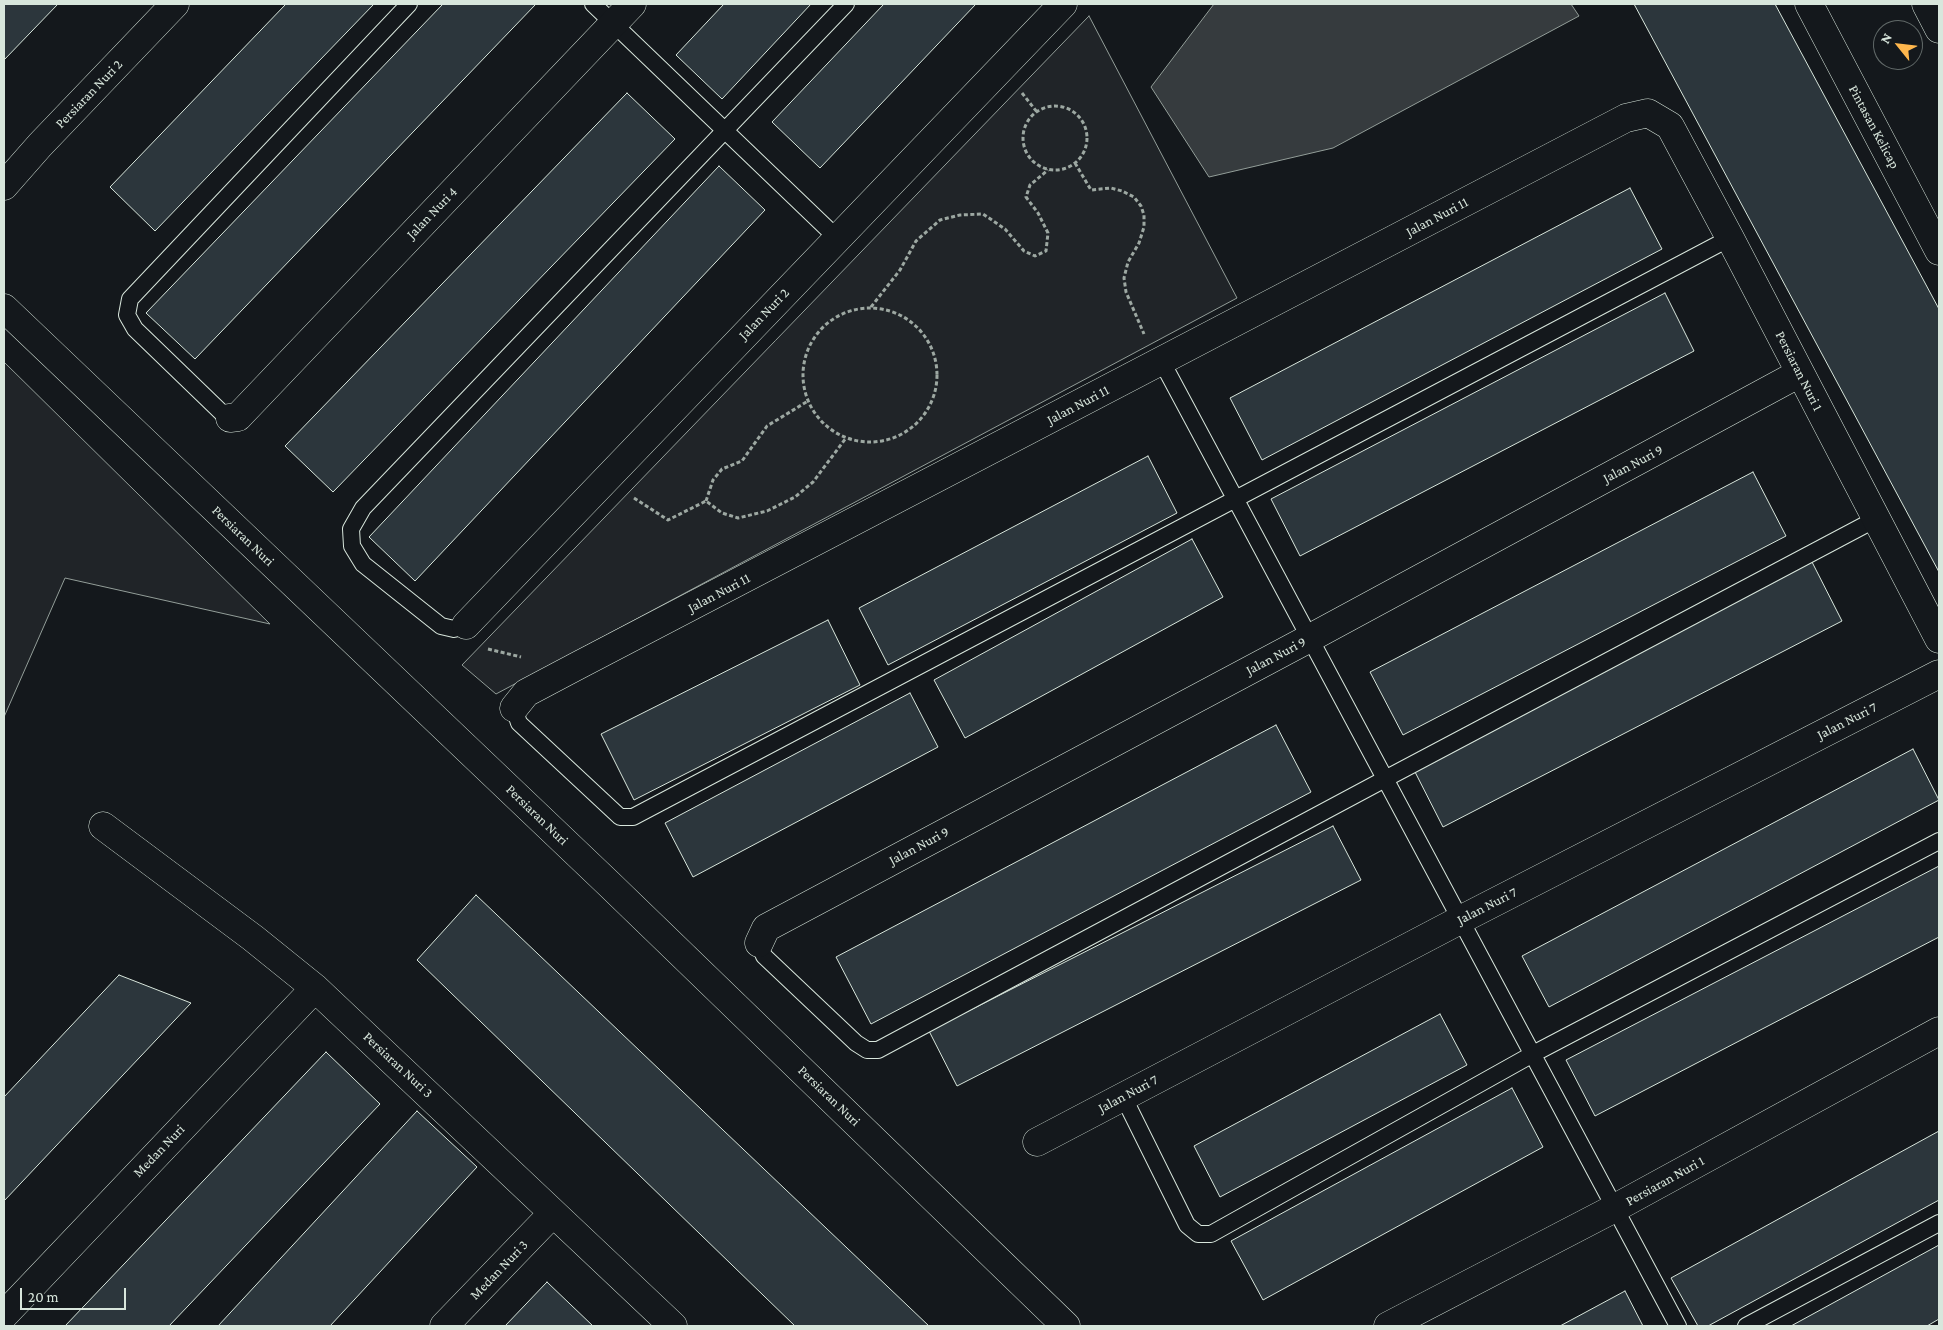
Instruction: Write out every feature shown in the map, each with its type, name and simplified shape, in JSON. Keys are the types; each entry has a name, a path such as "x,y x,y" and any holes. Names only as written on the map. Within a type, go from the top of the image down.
{"street":[{"name":"Persiaran Nuri 2","path":"4,186 40,145 175,4"},
{"name":"Jalan Nuri 4","path":"230,418 238,417 632,4"},
{"name":"Jalan Nuri 2","path":"466,625 1063,4"},
{"name":"Pintasan Kelicap","path":"1809,4 1939,251"},
{"path":"1926,4 1939,29"},
{"name":"Persiaran Nuri 1","path":"1648,113 1670,126 1939,638"},
{"name":"Jalan Nuri 11","path":"514,708 526,693 1626,118 1648,113"},
{"name":"Persiaran Nuri","path":"4,308 609,884 1066,1326"},
{"name":"Jalan Nuri 9","path":"759,943 766,928 1310,638 1800,373"},
{"name":"Jalan Nuri 7","path":"1037,1142 1460,920 1939,674"},
{"name":"Persiaran Nuri 3","path":"103,826 253,938 315,988 672,1326"},
{"name":"Medan Nuri","path":"4,1315 315,988"},
{"name":"Persiaran Nuri 1","path":"1388,1326 1615,1208 1939,1031"},
{"name":"Medan Nuri 3","path":"444,1326 554,1213"}],"lane":[{"path":"230,418 222,413 135,329 127,315 130,299 409,4"},
{"path":"593,4 838,238"},
{"path":"466,625 454,630 441,626 363,564 352,546 351,529 362,508 846,4"},
{"path":"514,708 519,722 620,817 633,816 1730,238"},
{"path":"1162,362 1678,1326"},
{"path":"759,943 764,956 856,1044 867,1050 878,1050 1876,519"},
{"path":"1123,1096 1187,1225 1198,1234 1212,1234 1533,1054 1939,841"},
{"path":"1746,1326 1939,1223"}],"path":[{"path":"1023,94 1036,112"},
{"path":"1049,106 1063,107 1076,114 1084,124 1087,138 1084,152 1075,163 1062,170 1048,170 1035,163 1026,151 1023,137 1027,123 1036,112 1049,106"},
{"path":"1075,163 1091,190 1111,188 1122,191 1134,197 1141,206 1144,215 1144,227 1139,243 1128,262 1124,278 1126,292 1143,333 1162,362"},
{"path":"871,307 900,270 916,241 940,220 960,215 983,214 1005,229 1024,251 1034,256 1046,251 1048,234 1038,214 1026,197 1030,185 1048,170"},
{"path":"871,307 897,312 919,327 933,349 938,374 933,400 919,422 897,437 871,443 846,438 830,430 816,417 808,401 802,368 814,337 839,314 871,307"},
{"path":"636,500 668,520 706,501 713,480 722,469 742,460 767,426 808,401"},
{"path":"706,501 722,512 738,518 767,511 795,497 813,482 846,438"},
{"path":"466,625 489,650 522,658"}],"shaded area":[{"path":"1214,4 1571,4 1579,16 1333,148 1209,177 1151,87"},
{"path":"1089,16 1237,298 496,694 462,665"},
{"path":"4,362 270,624 65,578 4,717"}],"building":[{"path":"4,4 58,4 4,60"},
{"path":"286,4 374,4 155,231 110,187"},
{"path":"443,4 536,4 195,359 146,313"},
{"path":"724,4 811,4 722,99 676,55"},
{"path":"884,4 976,4 820,168 772,122"},
{"path":"1634,4 1775,4 1939,309 1939,572"},
{"path":"627,93 675,139 333,492 285,446"},
{"path":"719,166 765,210 415,581 369,537"},
{"path":"1630,188 1662,249 1262,460 1230,398"},
{"path":"1665,293 1694,351 1300,556 1271,499"},
{"path":"1148,456 1177,513 888,665 859,608"},
{"path":"1753,472 1786,536 1403,735 1370,672"},
{"path":"1192,539 1223,597 965,738 934,680"},
{"path":"1812,562 1842,621 1443,827 1413,768"},
{"path":"828,620 860,685 634,800 601,734"},
{"path":"910,693 938,747 693,877 665,823"},
{"path":"1276,725 1311,792 871,1024 836,957"},
{"path":"1913,749 1939,800 1549,1007 1522,956"},
{"path":"1333,826 1361,880 957,1086 929,1031"},
{"path":"1939,866 1939,937 1595,1116 1566,1060"},
{"path":"476,895 929,1326 795,1326 417,960"},
{"path":"119,975 191,1003 4,1201 4,1097"},
{"path":"1440,1014 1467,1065 1220,1197 1194,1146"},
{"path":"326,1052 380,1104 169,1326 65,1326"},
{"path":"1512,1088 1543,1147 1263,1300 1231,1241"},
{"path":"417,1111 477,1167 330,1326 218,1326"},
{"path":"1939,1131 1939,1200 1708,1326 1698,1326 1671,1278"},
{"path":"1939,1245 1939,1319 1927,1326 1791,1326"},
{"path":"547,1282 593,1326 505,1326"},
{"path":"1625,1291 1643,1326 1560,1326"}]}
